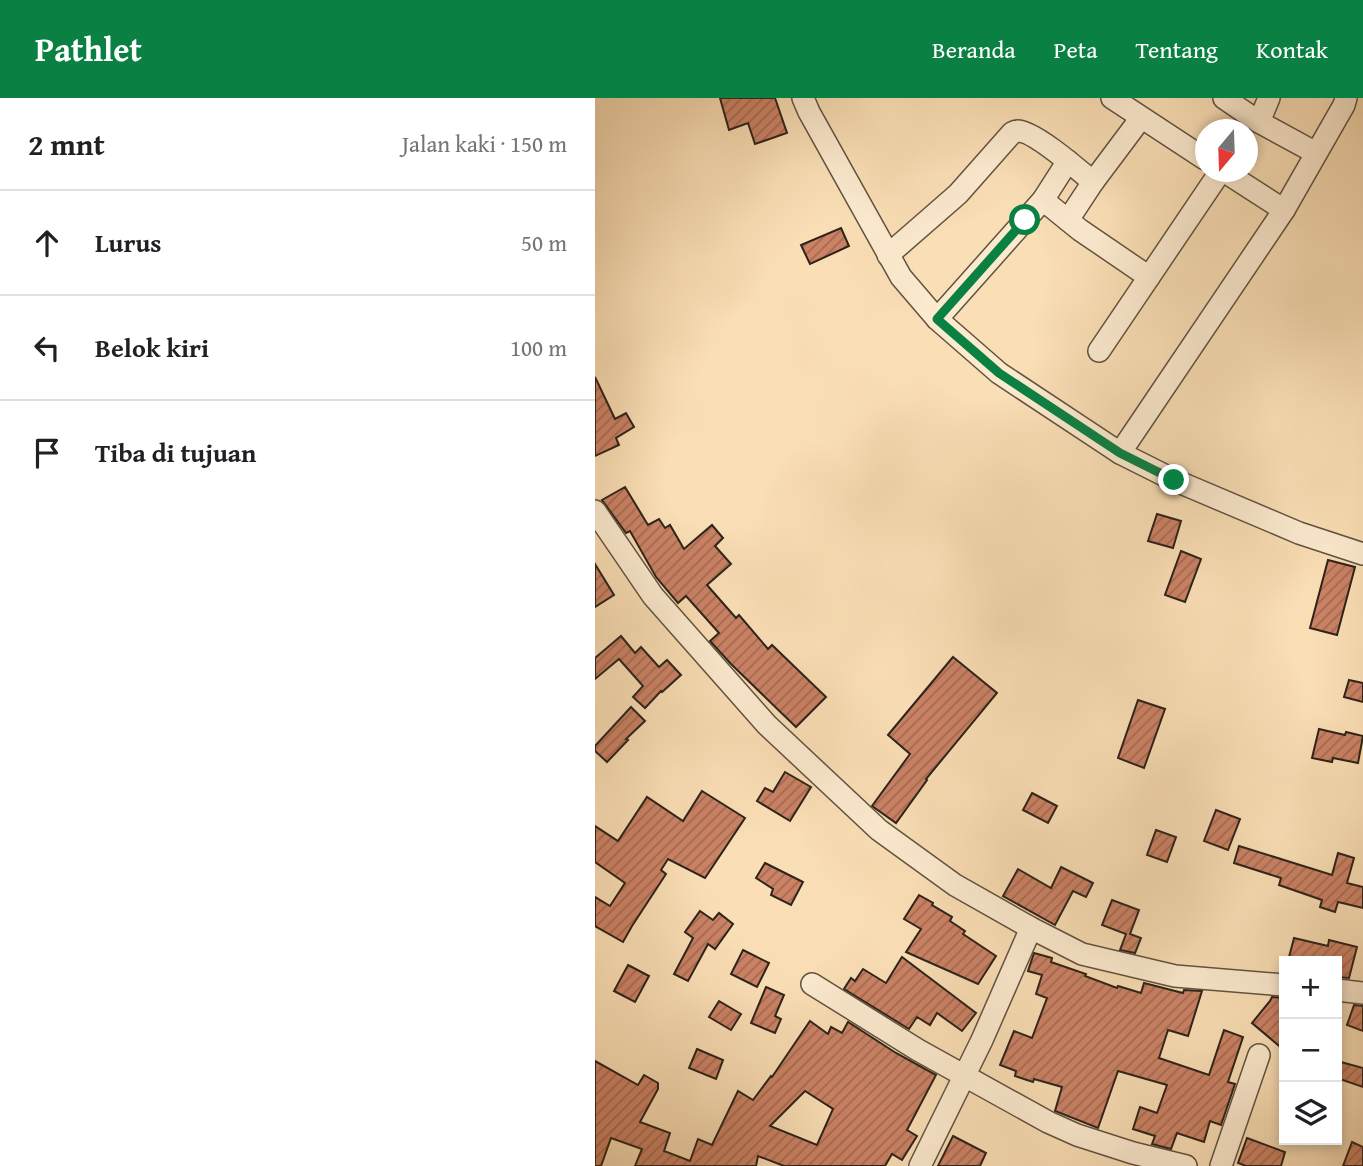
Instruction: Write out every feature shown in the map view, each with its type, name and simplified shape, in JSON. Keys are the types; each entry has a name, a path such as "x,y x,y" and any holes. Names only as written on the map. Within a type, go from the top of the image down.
{"street":[{"path":"803,98 901,277 937,319 999,373 1120,453 1174,480 1299,533 1363,554"},
{"path":"1112,98 1195,152"},
{"path":"1224,98 1259,122 1316,153"},
{"path":"1259,122 1269,98"},
{"path":"1120,453 1284,210 1316,153 1351,105"},
{"path":"1068,220 1141,118"},
{"path":"888,256 958,194 1012,133 1027,133 1068,160 1093,182"},
{"path":"937,319 1043,200 1068,160"},
{"path":"1099,351 1216,182"},
{"path":"1239,182 1284,210"},
{"path":"1043,200 1149,277"},
{"path":"595,512 653,596 767,725 879,830 955,885 1082,954 1175,976 1279,985"},
{"path":"920,1166 982,1040 1031,928"},
{"path":"811,984 918,1051 1048,1122 1077,1135 1133,1153 1186,1166"},
{"path":"1342,991 1363,993"},
{"path":"1221,1166 1259,1055"}],"building":[{"path":"720,98 775,98 787,133 755,144 748,123 729,130"},
{"path":"841,228 849,246 810,264 801,245"},
{"path":"595,377 615,419 626,413 634,427 616,438 619,445 595,456"},
{"path":"625,487 648,525 659,519 665,528 670,525 684,549 712,525 723,538 715,546 731,564 707,585 736,618 739,615 768,649 772,645 826,697 796,727 710,641 719,633 686,596 678,603 656,577 630,531 626,533 602,500"},
{"path":"1157,514 1181,521 1173,548 1148,541"},
{"path":"1181,551 1201,559 1185,602 1165,595"},
{"path":"1328,560 1355,567 1337,635 1310,628"},
{"path":"595,564 614,595 595,607"},
{"path":"621,636 635,653 641,647 659,667 667,660 681,675 645,708 633,697 643,686 619,659 595,679 595,658"},
{"path":"953,657 997,693 926,779 896,823 872,806 910,754 888,735"},
{"path":"1349,680 1363,683 1363,702 1344,697"},
{"path":"1138,700 1165,709 1144,768 1118,758"},
{"path":"631,707 645,721 607,762 595,751 595,746"},
{"path":"1319,729 1363,736 1358,763 1333,758 1332,762 1312,758"},
{"path":"785,772 811,787 790,821 757,801 765,788 773,792"},
{"path":"702,791 745,818 705,878 668,859 661,870 666,874 623,942 595,926 595,897 610,906 625,883 595,862 595,826 618,841 647,797 683,821"},
{"path":"1032,793 1057,806 1048,823 1023,810"},
{"path":"1216,810 1240,819 1228,850 1204,841"},
{"path":"1156,830 1176,837 1167,862 1147,855"},
{"path":"1239,846 1332,875 1338,853 1354,858 1347,883 1363,887 1363,908 1338,902 1335,912 1320,907 1322,900 1279,885 1281,878 1234,863"},
{"path":"765,863 803,882 791,905 771,895 773,889 756,878"},
{"path":"1061,867 1093,883 1086,897 1073,891 1055,925 1003,896 1018,869 1051,888"},
{"path":"919,895 952,917 950,921 965,931 963,934 996,956 978,984 906,952 921,929 904,919"},
{"path":"1112,900 1139,910 1130,934 1141,938 1135,953 1120,950 1126,934 1102,925"},
{"path":"700,911 713,920 719,913 733,924 715,949 708,944 688,981 674,974 693,938 685,932"},
{"path":"1294,938 1328,946 1329,940 1357,947 1349,978 1342,977 1342,956 1289,956"},
{"path":"743,950 769,963 757,987 731,974"},
{"path":"1034,953 1052,958 1051,962 1117,988 1118,986 1141,993 1144,983 1183,993 1184,990 1202,991 1188,1036 1168,1030 1159,1058 1209,1075 1224,1030 1243,1037 1228,1082 1235,1084 1221,1125 1210,1121 1204,1142 1177,1133 1171,1149 1152,1144 1155,1136 1133,1129 1140,1107 1157,1113 1167,1085 1118,1071 1098,1128 1055,1111 1062,1087 1015,1076 1016,1071 1000,1065 1014,1031 1032,1038 1047,998 1036,994 1042,975 1028,971"},
{"path":"902,957 976,1013 962,1031 937,1013 930,1025 917,1017 909,1029 844,989 851,978 855,981 863,969 886,983"},
{"path":"628,965 649,976 635,1002 614,991"},
{"path":"766,987 784,995 775,1016 781,1019 775,1033 751,1023"},
{"path":"1272,997 1279,998 1279,1046 1252,1023"},
{"path":"719,1001 741,1014 731,1030 709,1017"},
{"path":"1354,1005 1363,1006 1363,1031 1347,1025"},
{"path":"810,1021 828,1034 831,1027 842,1033 848,1022 936,1075 907,1130 917,1136 902,1160 892,1154 885,1166 784,1166 758,1156 756,1166 635,1166 642,1149 611,1138 601,1166 595,1166 595,1061 638,1085 644,1075 658,1083 658,1089 640,1122 670,1133 664,1151 690,1161 698,1139 712,1145 738,1091 753,1100","holes":["805,1091 833,1109 817,1145 770,1126"]},
{"path":"697,1049 723,1060 716,1079 689,1068"},
{"path":"1342,1062 1363,1068 1363,1087 1342,1080"},
{"path":"953,1136 986,1153 980,1166 938,1166"},
{"path":"1247,1138 1285,1152 1281,1166 1246,1166 1238,1163"},
{"path":"1352,1142 1363,1147 1363,1166 1343,1166"}],"route":[{"path":"1025,220 937,319 999,373 1120,453 1174,480"}]}
